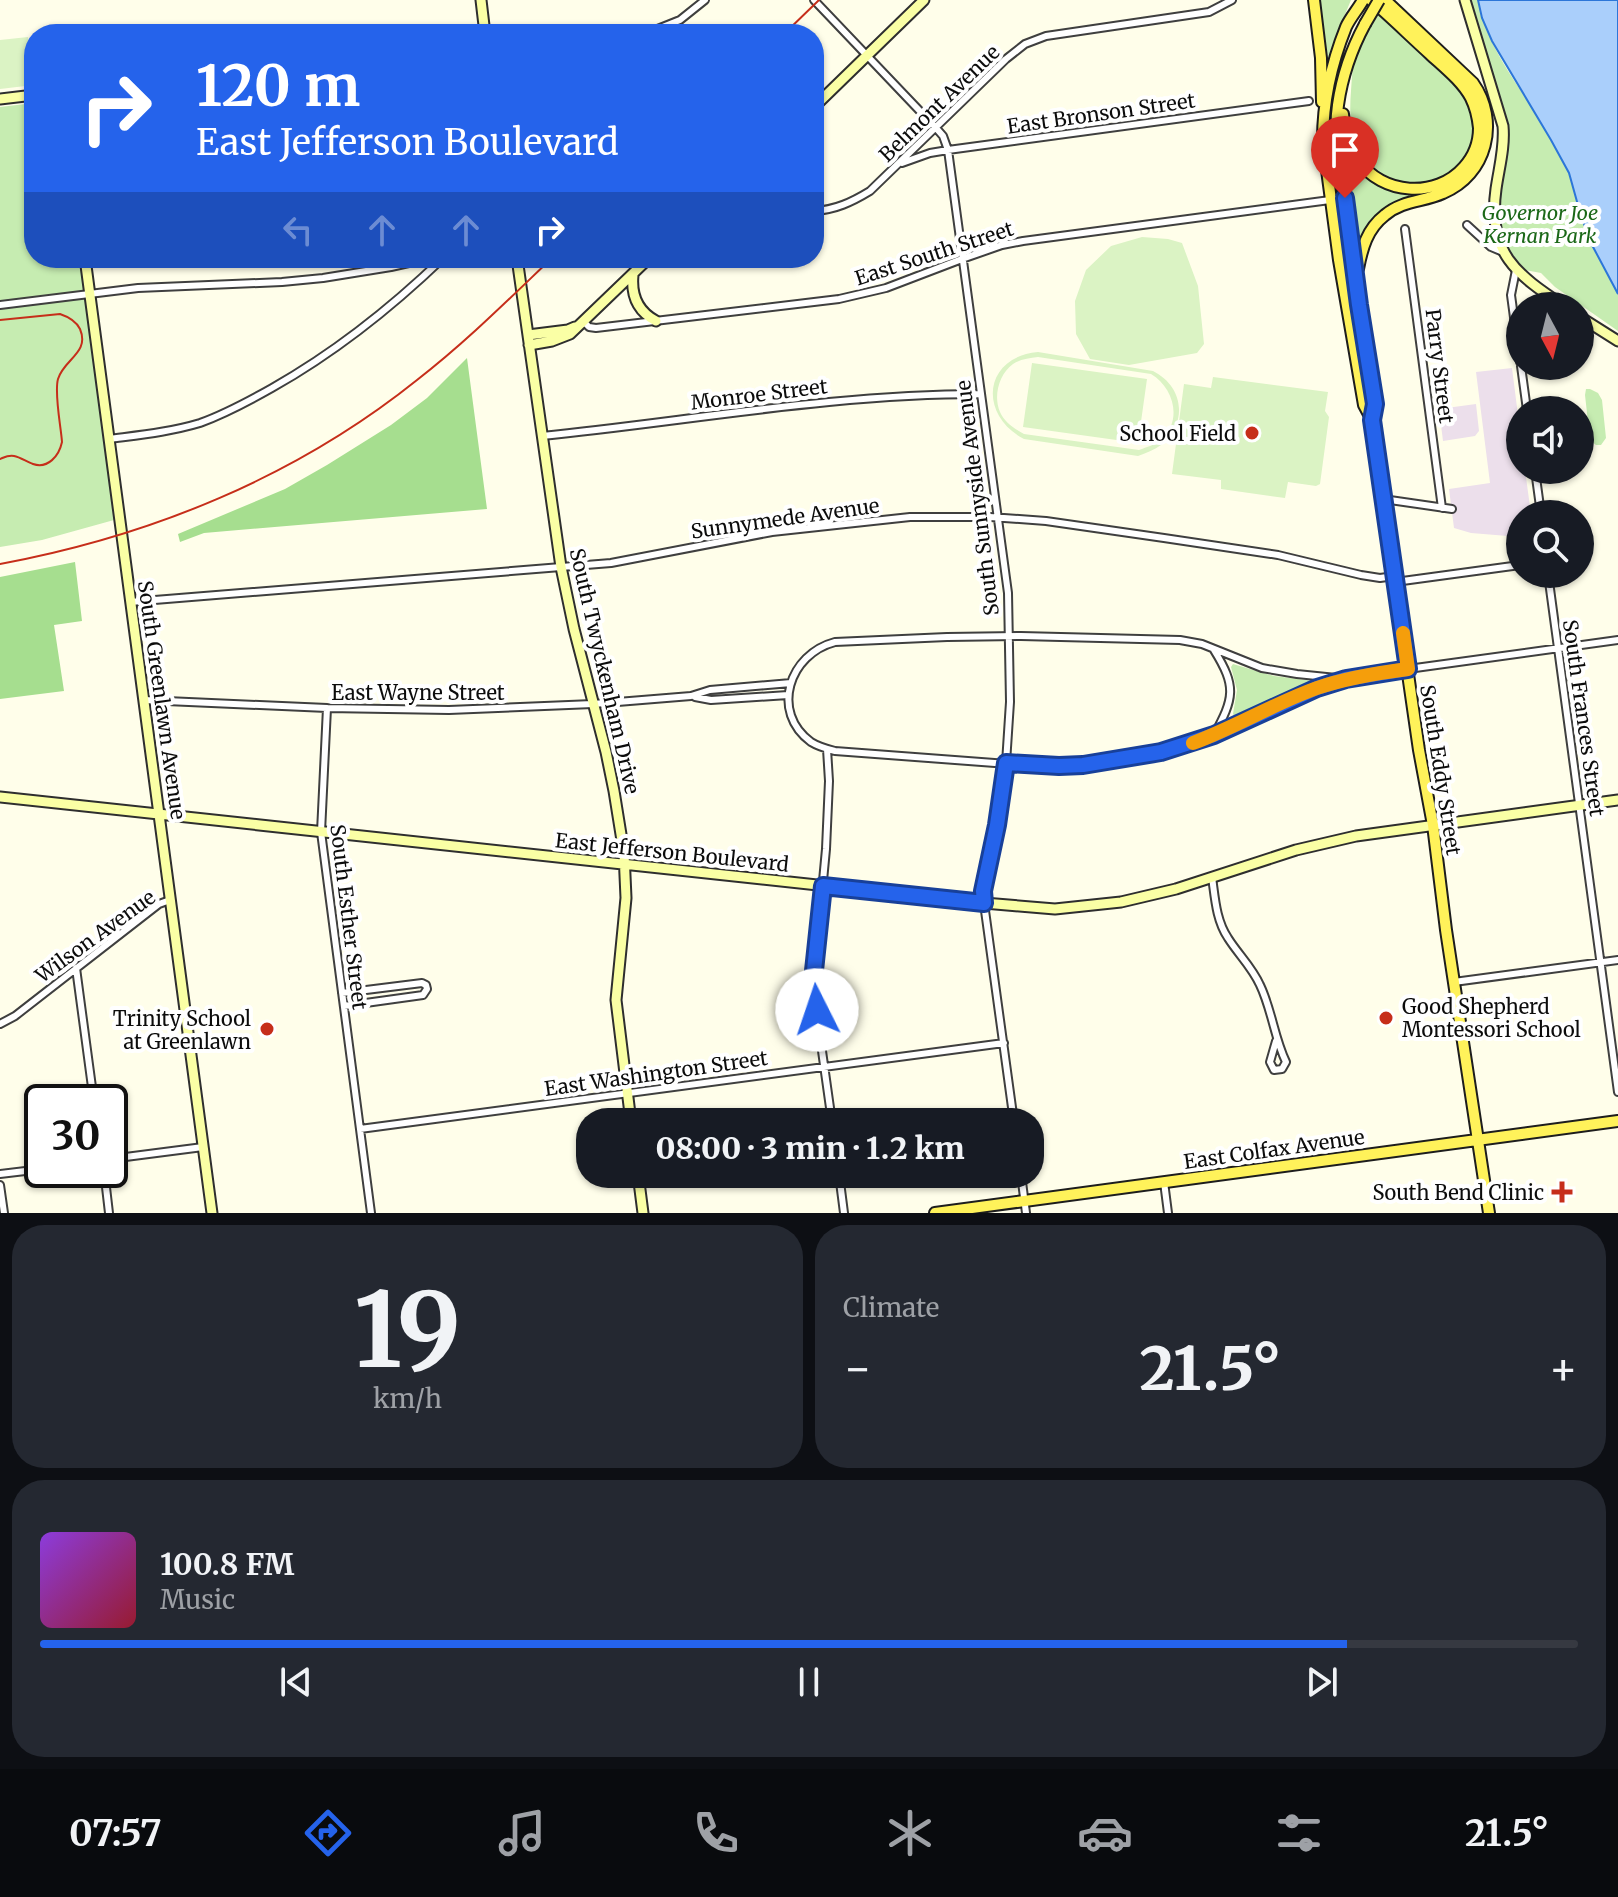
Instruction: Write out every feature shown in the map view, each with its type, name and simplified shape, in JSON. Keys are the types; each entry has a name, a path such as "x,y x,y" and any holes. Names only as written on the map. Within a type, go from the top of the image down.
{"main road":[{"path":"1314,0 1321,58 1323,122"},
{"name":"South Eddy Street","path":"1363,0 1347,25 1334,64 1323,122 1330,200 1364,405 1372,420"},
{"path":"1341,87 1347,140 1359,162 1376,178 1401,188 1427,188 1449,181 1472,157 1479,134 1471,97 1446,69 1371,0"},
{"path":"1356,283 1364,243 1375,224 1400,205 1443,194 1460,183 1475,167 1487,139 1486,109 1473,83 1382,0"},
{"name":"South Eddy Street","path":"1382,0 1365,24 1347,64 1337,108 1337,130 1375,404 1372,420 1383,499 1489,1213"},
{"name":"East Colfax Avenue","path":"935,1213 1618,1121"}],"street":[{"path":"481,0 484,24"},
{"name":"South Sunnyside Avenue","path":"814,0 936,128 948,150 1008,593 1010,702 1006,763 983,891 1012,1108"},
{"path":"824,97 924,0"},
{"name":"Belmont Avenue","path":"824,210 854,201 870,191 1006,59 1033,40 1195,15 1209,12 1232,0"},
{"path":"1465,0 1503,126 1494,213 1497,235 1503,252 1516,270 1543,292"},
{"path":"671,24 702,2"},
{"path":"0,99 24,96"},
{"name":"East Bronson Street","path":"898,165 948,150 1309,101"},
{"name":"East South Street","path":"580,323 596,328 839,299 886,288 1002,245 1345,198"},
{"path":"1467,225 1491,247 1503,252"},
{"name":"Parry Street","path":"1405,229 1442,508"},
{"name":"South Greenlawn Avenue","path":"86,268 212,1213"},
{"path":"0,305 138,288 301,280 384,268"},
{"path":"109,439 186,427 247,402 343,343 433,268"},
{"name":"South Twyckenham Drive","path":"518,268 561,567 614,791 625,864 626,898 616,1000 629,1108"},
{"path":"528,340 561,339 570,334 639,268"},
{"path":"1512,292 1516,270"},
{"path":"633,274 633,292 638,307 656,321"},
{"path":"1594,326 1618,341"},
{"name":"Monroe Street","path":"542,436 835,401 980,394"},
{"path":"1383,499 1452,509"},
{"name":"Sunnymede Avenue","path":"130,602 561,567 642,558 747,535 910,517 997,517 1046,521 1278,555 1380,578 1506,567"},
{"name":"South Frances Street","path":"1550,588 1618,1092"},
{"path":"1346,679 1262,668 1191,641 1009,636 835,642 818,648 809,656 793,675 788,695 789,709 797,727 811,741 827,749 1059,766 1104,763 1161,752 1214,735 1306,693 1346,679 1618,640"},
{"path":"1213,649 1224,667 1230,686 1227,712 1214,735"},
{"name":"East Wayne Street","path":"144,700 449,710 593,704 791,683"},
{"name":"East Wayne Street","path":"691,696 711,700 788,695"},
{"name":"South Esther Street","path":"327,708 321,832 371,1213"},
{"path":"827,749 829,793 813,980 830,1108"},
{"name":"East Jefferson Boulevard","path":"0,797 1037,909 1097,906 1159,894 1267,858 1374,832 1618,800"},
{"path":"1212,877 1219,919 1260,984 1271,1012 1276,1041"},
{"name":"Wilson Avenue","path":"0,1024 15,1016 159,904 170,900"},
{"path":"1454,982 1618,960"},
{"path":"76,968 92,1084"},
{"path":"342,993 422,983 427,989 423,995 344,1006"},
{"name":"East Washington Street","path":"360,1129 1004,1043"},
{"path":"128,1157 203,1147"},
{"path":"0,1174 24,1171"},
{"path":"1164,1182 1168,1213"},
{"path":"0,1185 4,1213"},
{"path":"106,1188 109,1213"},
{"path":"640,1188 643,1213"},
{"path":"841,1188 844,1213"},
{"path":"1023,1188 1026,1213"}],"shaded area":[{"path":"1506,369 1506,380 1514,380 1516,396 1506,396 1506,484 1527,484 1529,500 1506,500 1506,536 1471,533 1454,528 1449,489 1490,483 1476,372"},
{"path":"1476,404 1479,431 1475,436 1443,441 1439,409"}],"green space":[{"path":"1319,0 1351,0 1336,36 1329,68 1325,68"},
{"name":"Governor Joe Kernan Park","path":"1471,0 1478,0 1494,46 1547,130 1569,174 1589,236 1618,294 1618,331 1594,314 1594,292 1562,292 1541,273 1525,270 1508,253 1500,224 1508,136"},
{"path":"1379,12 1458,88 1473,118 1470,147 1464,160 1443,179 1428,184 1403,184 1377,171 1367,163 1355,142 1350,104 1354,64"},
{"path":"24,37 24,86 0,89 0,40"},
{"path":"24,104 24,268 81,268 114,520 42,540 0,547 0,107"},
{"path":"1346,149 1376,183 1396,192 1420,195 1403,201 1360,244 1343,150"},
{"path":"1142,237 1182,243 1198,286 1204,344 1197,353 1129,365 1090,359 1076,334 1075,301 1086,270 1111,246"},
{"path":"1038,352 1153,371 1171,386 1176,395 1179,415 1176,426 1161,445 1138,456 1024,439 1009,429 999,416 993,388 997,375 1006,364 1020,356","holes":["1028,358 1151,374 1170,395 1174,413 1162,439 1139,450 1024,434 1007,422 998,406 997,392 1004,373 1013,364"]},
{"path":"467,358 487,509 204,533 180,542 178,534 285,489 391,425 427,398"},
{"path":"1032,363 1147,379 1138,443 1023,427"},
{"name":"School Field","path":"1213,377 1328,392 1325,411 1329,417 1320,484 1288,482 1285,498 1221,489 1221,480 1172,474 1184,384 1211,388"},
{"path":"1586,389 1590,389 1598,393 1602,400 1606,438 1601,445 1594,443 1594,396 1585,395"},
{"path":"75,562 82,621 54,625 64,691 0,699 0,577"},
{"path":"1233,664 1274,676 1314,681 1315,684 1236,719 1233,714 1237,690 1231,667"}],"water":[{"path":"1478,0 1618,0 1618,294 1592,245 1569,173 1492,41"}],"railway":[{"path":"794,24 819,0"},
{"path":"0,564 112,537 166,519 220,498 322,446 371,415 435,366 542,268"},
{"path":"0,320 60,314 76,324 82,337 79,350 58,379 62,442 58,452 43,465 14,456 0,459"}],"slow traffic":[{"path":"1193,743 1317,688 1346,679 1408,669 1403,633"}],"place":[{"name":"School Field","path":"1252,433"},
{"name":"Good Shepherd Montessori School","path":"1386,1018"},
{"name":"Trinity School at Greenlawn","path":"267,1029"},
{"name":"South Bend Clinic","path":"1562,1192"}],"route":[{"path":"817,1010 813,980 823,886 984,903 983,891 1006,763 1083,765 1161,752 1229,729 1317,688 1346,679 1408,669 1372,420 1375,404 1345,198"}]}
